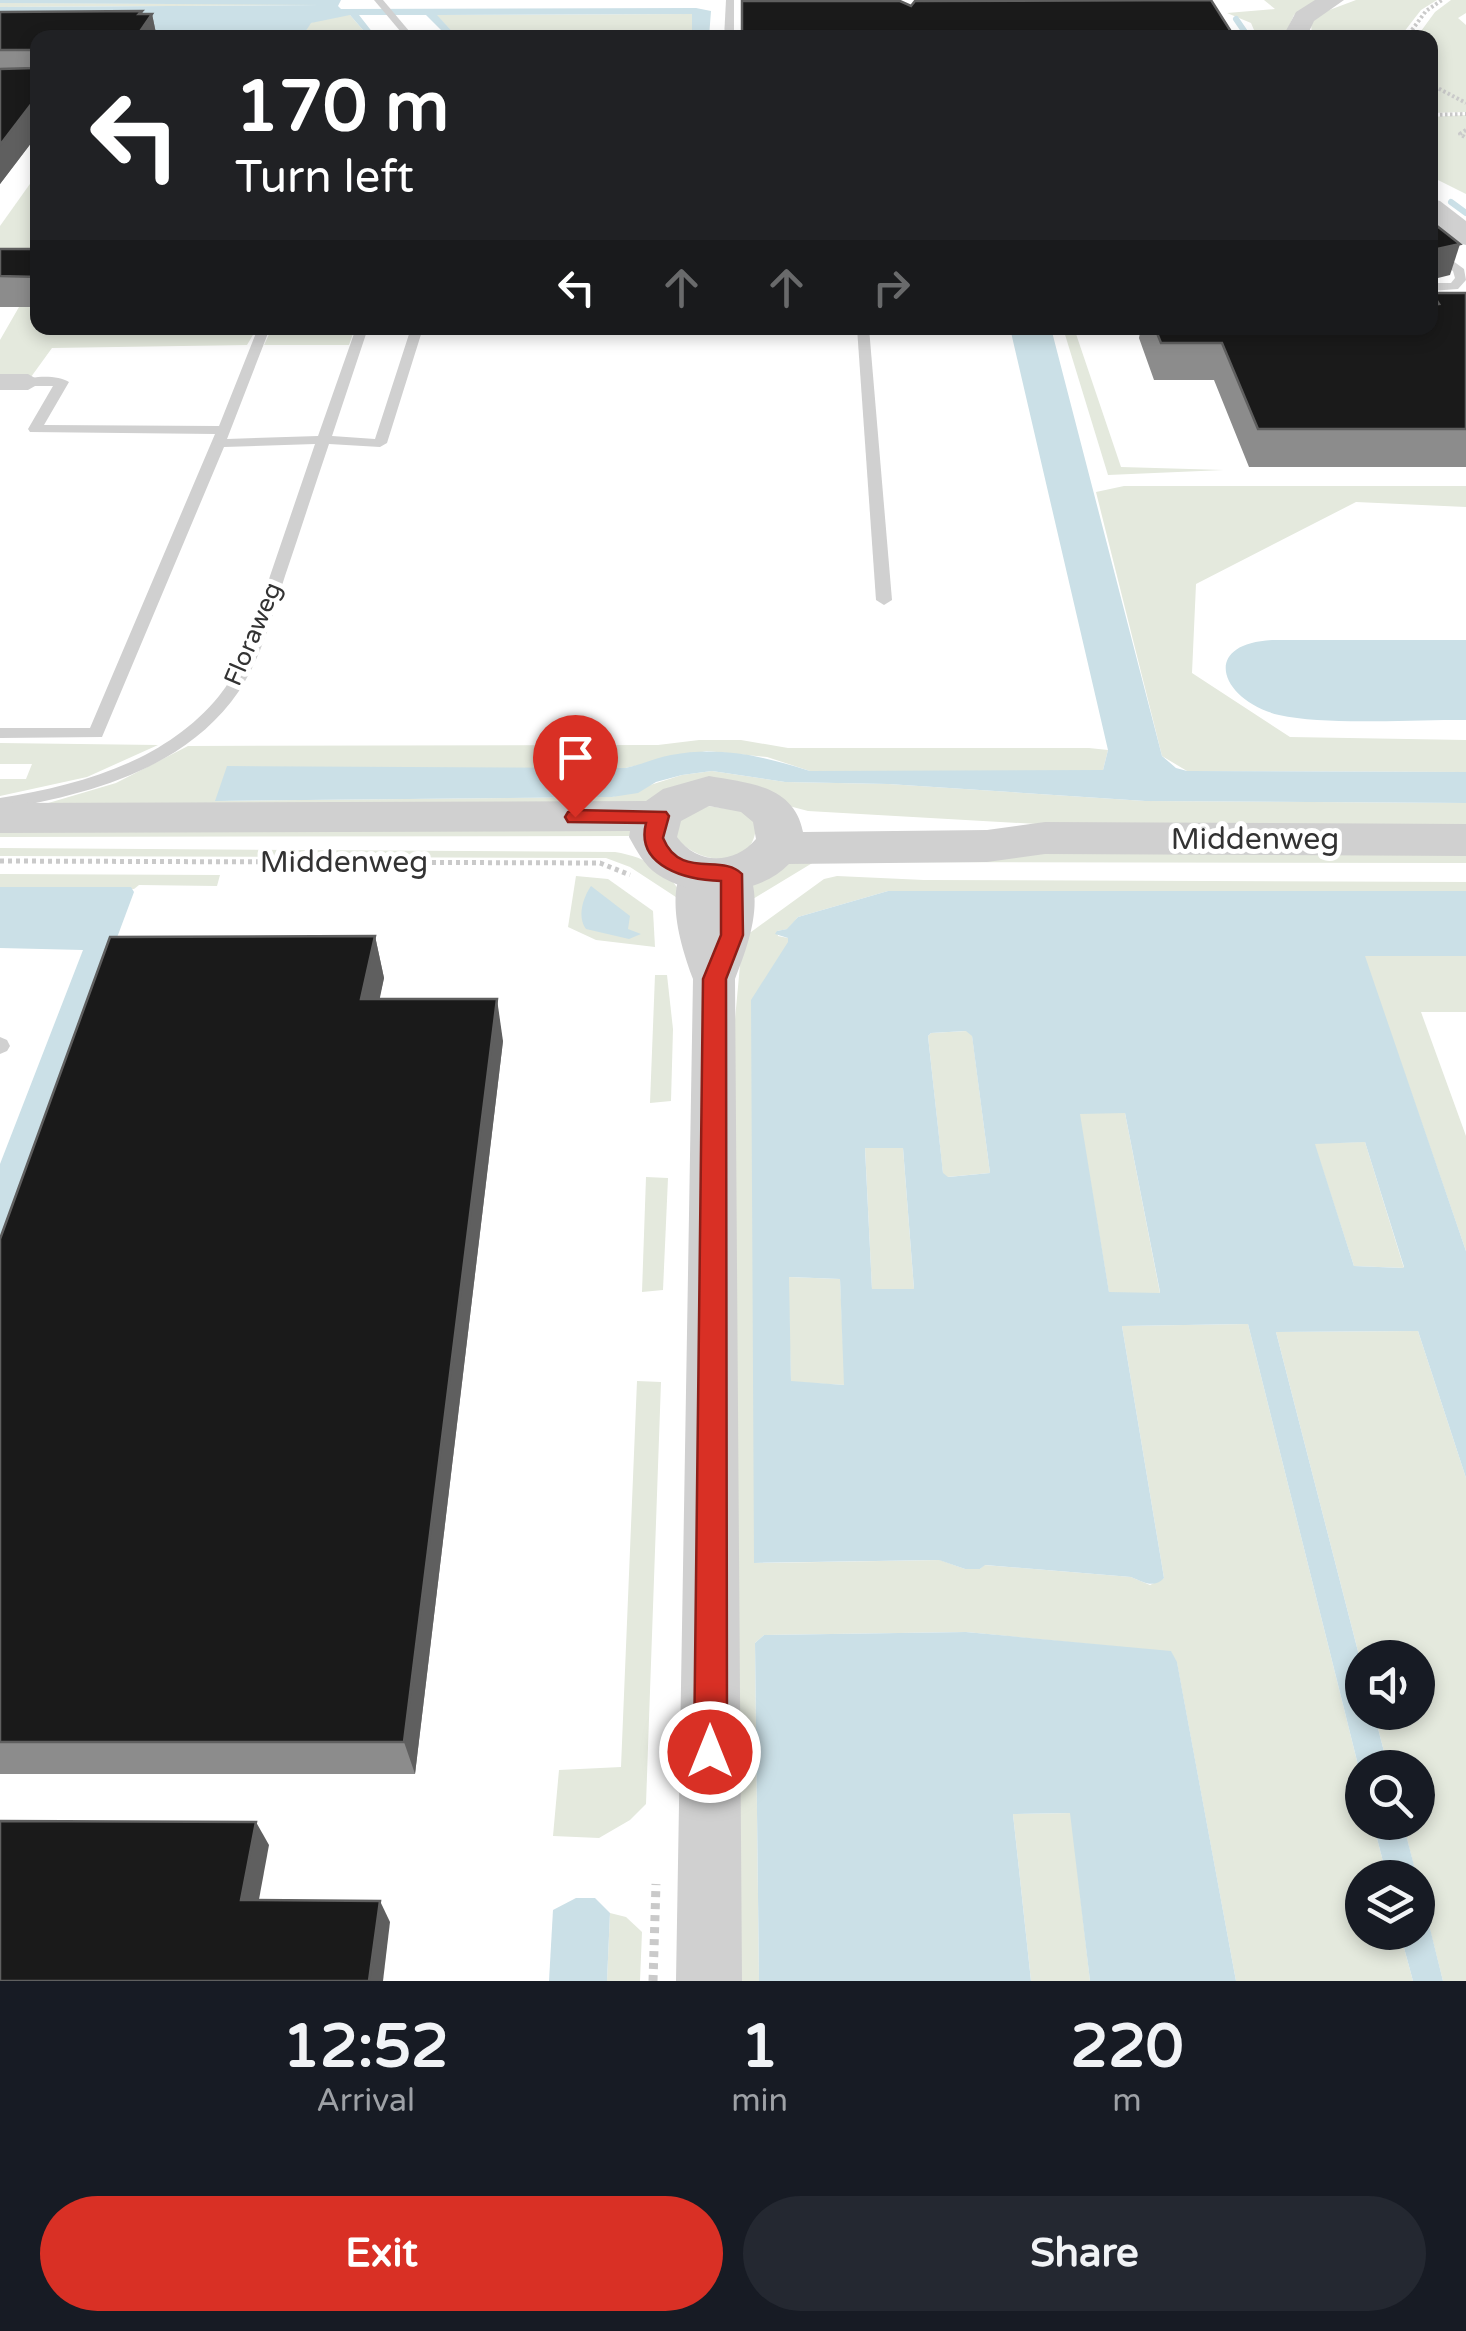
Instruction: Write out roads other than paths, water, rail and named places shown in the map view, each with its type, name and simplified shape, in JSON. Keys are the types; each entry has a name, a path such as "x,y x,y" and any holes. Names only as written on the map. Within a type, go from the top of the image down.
{"street":[{"path":"1298,30 1304,17 1332,0"},
{"path":"1438,304 1466,304"},
{"path":"725,792 755,800 776,832 758,864 715,874 673,864 651,848 679,799 725,792"},
{"name":"Middenweg","path":"0,818 651,848"},
{"name":"Middenweg","path":"776,832 987,846 1045,838 1466,840"},
{"name":"Middenweg","path":"0,843 651,848"},
{"path":"709,1981 714,979 732,935 715,874"}],"lane":[{"path":"729,30 730,0"},
{"path":"380,3 404,30"},
{"path":"1438,287 1454,286 1461,279 1440,232"},
{"path":"0,733 96,733 261,335"},
{"name":"Floraweg","path":"0,804 52,796 126,770 178,741 224,701 242,672 261,624 360,335"},
{"path":"14,382 62,382 36,429 222,436 278,448 322,444 357,449 380,443 415,335"},
{"path":"864,335 884,600"}],"water":[{"path":"341,0 341,9 711,11 710,30 692,30 692,14 437,15 451,30 441,30 426,15 359,15 371,30 363,30 350,15 311,23 306,30 50,30 0,27 0,7 321,5 0,3"},
{"path":"1012,335 1053,335 1162,756 1176,768 1187,771 1466,772 1466,803 1145,801 888,784 785,782 712,771 682,775 656,782 638,793 612,797 215,801 227,766 625,768 689,752 724,752 810,771 1103,770 1108,750"},
{"path":"1274,640 1466,640 1466,720 1321,720 1279,715 1259,708 1232,686 1226,673 1227,661 1235,651 1250,644"},
{"path":"591,886 630,916 628,929 641,934 629,939 586,929 582,907"},
{"path":"0,887 131,887 134,892 0,1252 0,1164 83,950 0,948"},
{"path":"888,891 1466,891 1466,956 1365,956 1466,1251 1466,1478 1418,1331 1276,1332 1355,1640 1345,1640 1345,1713 1248,1324 1122,1326 1164,1578 1156,1583 1131,1577 985,1565 965,1569 939,1560 754,1563 751,1000 788,942 788,938 775,934 787,929 798,917","holes":["966,1031 972,1036 990,1173 948,1177 943,1173 928,1036","1125,1113 1160,1293 1109,1292 1080,1114","1365,1142 1404,1267 1403,1268 1354,1266 1315,1144","865,1148 903,1148 914,1289 872,1289","789,1277 840,1279 844,1385 791,1381"]},
{"path":"966,1632 1171,1651 1177,1662 1236,1981 1090,1981 1070,1813 1013,1814 1031,1981 759,1981 755,1643 764,1635"},
{"path":"1349,1730 1378,1730 1384,1750 1354,1750"},
{"path":"1377,1840 1407,1840 1413,1860 1383,1860"},
{"path":"576,1898 595,1898 610,1913 607,1981 549,1981 553,1910"},
{"path":"1435,1949 1443,1981 1413,1981 1405,1950"}],"waterway":[{"path":"1236,19 1244,30"},
{"path":"1451,202 1466,213"}]}
